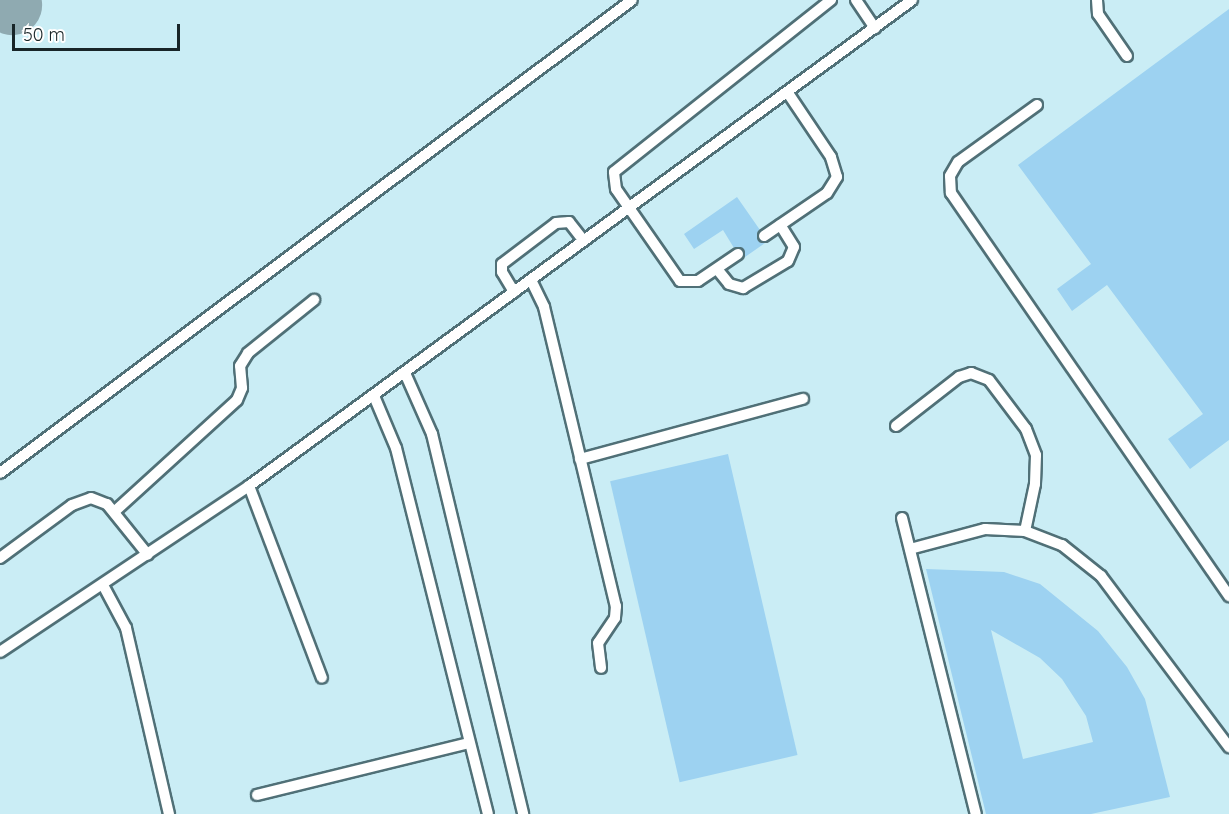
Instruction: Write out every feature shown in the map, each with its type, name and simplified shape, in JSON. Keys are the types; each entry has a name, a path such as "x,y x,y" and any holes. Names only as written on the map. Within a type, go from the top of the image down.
{"lane":[{"path":"0,473 632,0"},
{"path":"738,254 693,283 680,281 613,183 620,163 831,0"},
{"path":"856,0 875,28"},
{"path":"0,652 249,486 912,0"},
{"path":"1097,0 1098,14 1127,56"},
{"path":"764,236 827,193 837,177 831,157 788,93"},
{"path":"1037,105 958,162 950,176 951,193 1229,596"},
{"path":"514,292 502,273 502,264 556,223 569,222 584,241"},
{"path":"717,268 733,286 744,288 788,261 794,247 780,225"},
{"path":"531,280 544,307 616,606 613,624 598,643 601,668"},
{"path":"114,512 237,400 242,388 240,366 248,353 314,300"},
{"path":"405,373 432,434 523,814"},
{"path":"896,426 959,377 971,373 989,380 1026,429 1036,456 1035,484 1025,531"},
{"path":"374,396 396,448 488,814"},
{"path":"580,459 803,399"},
{"path":"249,486 322,678"},
{"path":"0,558 78,501 100,500 114,512 148,555"},
{"path":"902,518 976,814"},
{"path":"910,549 985,529 1025,531 1062,545 1089,564 1227,741"},
{"path":"103,585 126,628 168,814"},
{"path":"257,795 469,743"}],"building":[{"path":"1229,9 1229,440 1190,469 1168,439 1203,414 1107,285 1072,311 1057,289 1091,264 1018,165"},
{"path":"737,197 760,230 758,240 765,243 745,257 744,249 734,248 723,230 694,249 684,234"},
{"path":"728,454 798,755 680,782 610,481"},
{"path":"926,569 1004,572 1040,584 1098,631 1127,667 1145,699 1170,797 1091,814 986,814","holes":["991,630 1040,658 1062,679 1086,716 1093,742 1023,759"]}],"taxiway":[{"path":"6,0 12,5"}]}
